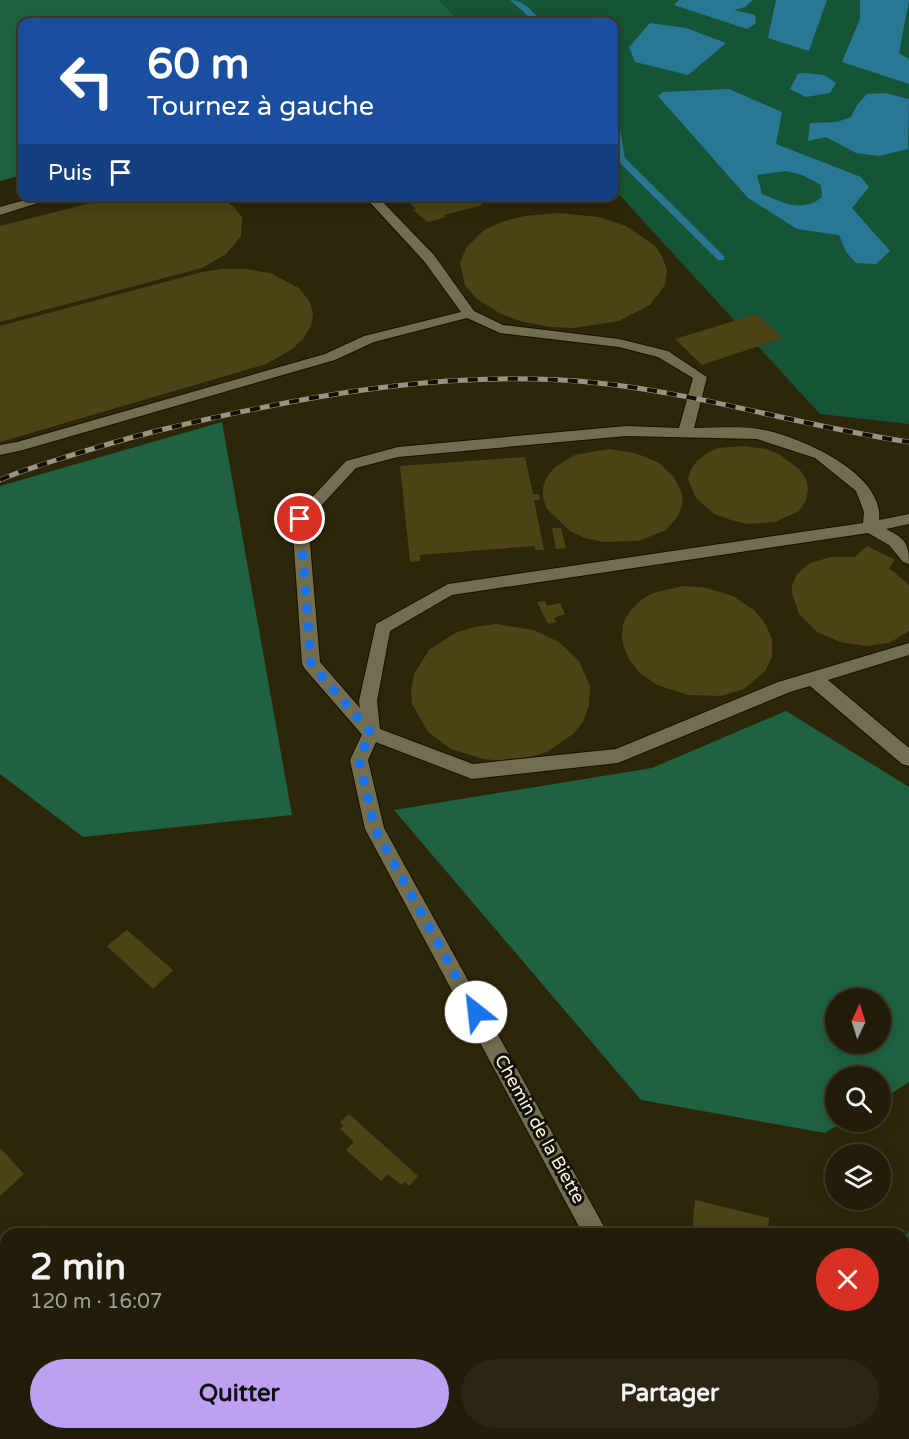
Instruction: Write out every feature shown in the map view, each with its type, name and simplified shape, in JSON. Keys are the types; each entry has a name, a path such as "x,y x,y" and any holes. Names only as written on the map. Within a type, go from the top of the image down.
{"street":[{"path":"0,211 36,201"},
{"path":"375,201 429,258 469,314 500,329 619,343 663,354 700,377 685,433"},
{"path":"0,450 29,444 330,357 369,339 469,314"},
{"path":"870,527 872,512 863,488 820,455 758,434 626,431 398,452 351,464 300,519 311,664 371,733 472,772 618,756 784,687 909,649"},
{"path":"371,733 368,701 382,628 448,591 870,527 909,519"},
{"path":"870,527 895,541 909,558"},
{"path":"813,678 909,759"},
{"name":"Chemin de la Biette","path":"371,733 359,760 375,829 593,1228"}],"green space":[{"path":"0,0 439,0 456,18 18,18 18,176 0,181"},
{"path":"439,0 909,0 909,424 820,414 618,193 618,18 456,18"},
{"path":"222,422 292,815 83,837 0,774 0,486"},
{"path":"786,711 909,787 909,1082 891,1094 891,1066 825,1066 825,1133 641,1100 394,810 652,768"}],"water":[{"path":"679,0 753,0 745,7 734,10 755,15 756,23 747,29 674,5"},
{"path":"776,0 827,0 809,51 768,38"},
{"path":"860,0 909,0 899,53 909,59 909,84 842,62 860,19"},
{"path":"650,23 686,28 726,43 688,75 635,62 629,47"},
{"path":"798,74 824,75 836,83 830,93 806,97 790,89"},
{"path":"729,89 782,112 776,144 861,177 869,187 852,208 890,251 876,264 856,263 846,252 839,235 797,229 748,198 658,96 663,92","holes":["786,171 802,175 821,185 822,197 807,205 793,205 762,194 757,175"]},
{"path":"885,93 909,99 908,149 879,156 856,153 826,137 808,141 810,123 837,122 851,117 857,105 867,94"}],"building":[{"path":"99,201 225,201 242,217 241,236 226,254 202,268 0,322 0,226"},
{"path":"483,201 480,202 483,205 444,215 446,217 428,222 413,210 416,209 410,203"},
{"path":"558,213 599,217 626,226 654,245 662,256 667,270 665,285 650,305 619,321 574,328 550,327 520,321 501,314 477,299 465,285 460,263 466,248 484,230 502,222 524,216"},
{"path":"245,269 270,273 299,288 310,302 313,314 311,326 303,339 291,350 266,364 0,442 0,326 202,272"},
{"path":"757,314 783,338 702,365 675,339"},
{"path":"743,446 766,449 779,454 800,470 806,479 808,490 806,501 799,511 775,522 748,524 714,514 696,498 688,480 691,469 697,461 707,453 719,448"},
{"path":"608,449 646,457 659,463 674,477 682,493 682,504 679,515 666,530 639,541 604,542 585,538 570,531 547,509 543,498 543,488 546,478 555,467 575,455"},
{"path":"525,457 533,494 539,494 540,500 534,500 544,550 536,550 534,546 420,555 420,561 410,562 400,466"},
{"path":"552,528 561,528 566,548 556,549"},
{"path":"867,546 895,560 889,568 909,585 909,631 889,643 866,646 840,642 817,632 799,614 792,593 792,585 797,574 810,563 831,557 855,557"},
{"path":"683,586 703,587 733,596 755,611 766,625 772,640 772,657 765,671 744,689 721,696 688,695 657,685 640,673 630,661 622,636 623,624 630,611 641,600 653,593"},
{"path":"545,601 547,606 560,603 565,614 554,618 556,622 548,624 537,602"},
{"path":"496,624 534,630 559,642 579,661 590,686 589,705 583,722 573,734 547,752 524,759 505,761 483,759 451,749 428,732 412,704 411,691 414,674 429,650 455,633"},
{"path":"127,930 173,970 153,989 107,946"},
{"path":"349,1114 418,1176 409,1186 405,1182 401,1185 388,1174 381,1181 346,1150 354,1142 340,1129 343,1126 340,1122"},
{"path":"0,1148 24,1174 0,1196"},
{"path":"695,1200 769,1218 768,1228 693,1228"}],"waterway":[{"path":"513,0 534,18"},
{"path":"618,141 621,159 721,258"}],"railway":[{"path":"0,480 125,439 275,405 382,388 489,379 544,379 637,388 909,442"}],"route":[{"path":"300,519 311,664 371,733 359,760 375,829 476,1012"}]}
